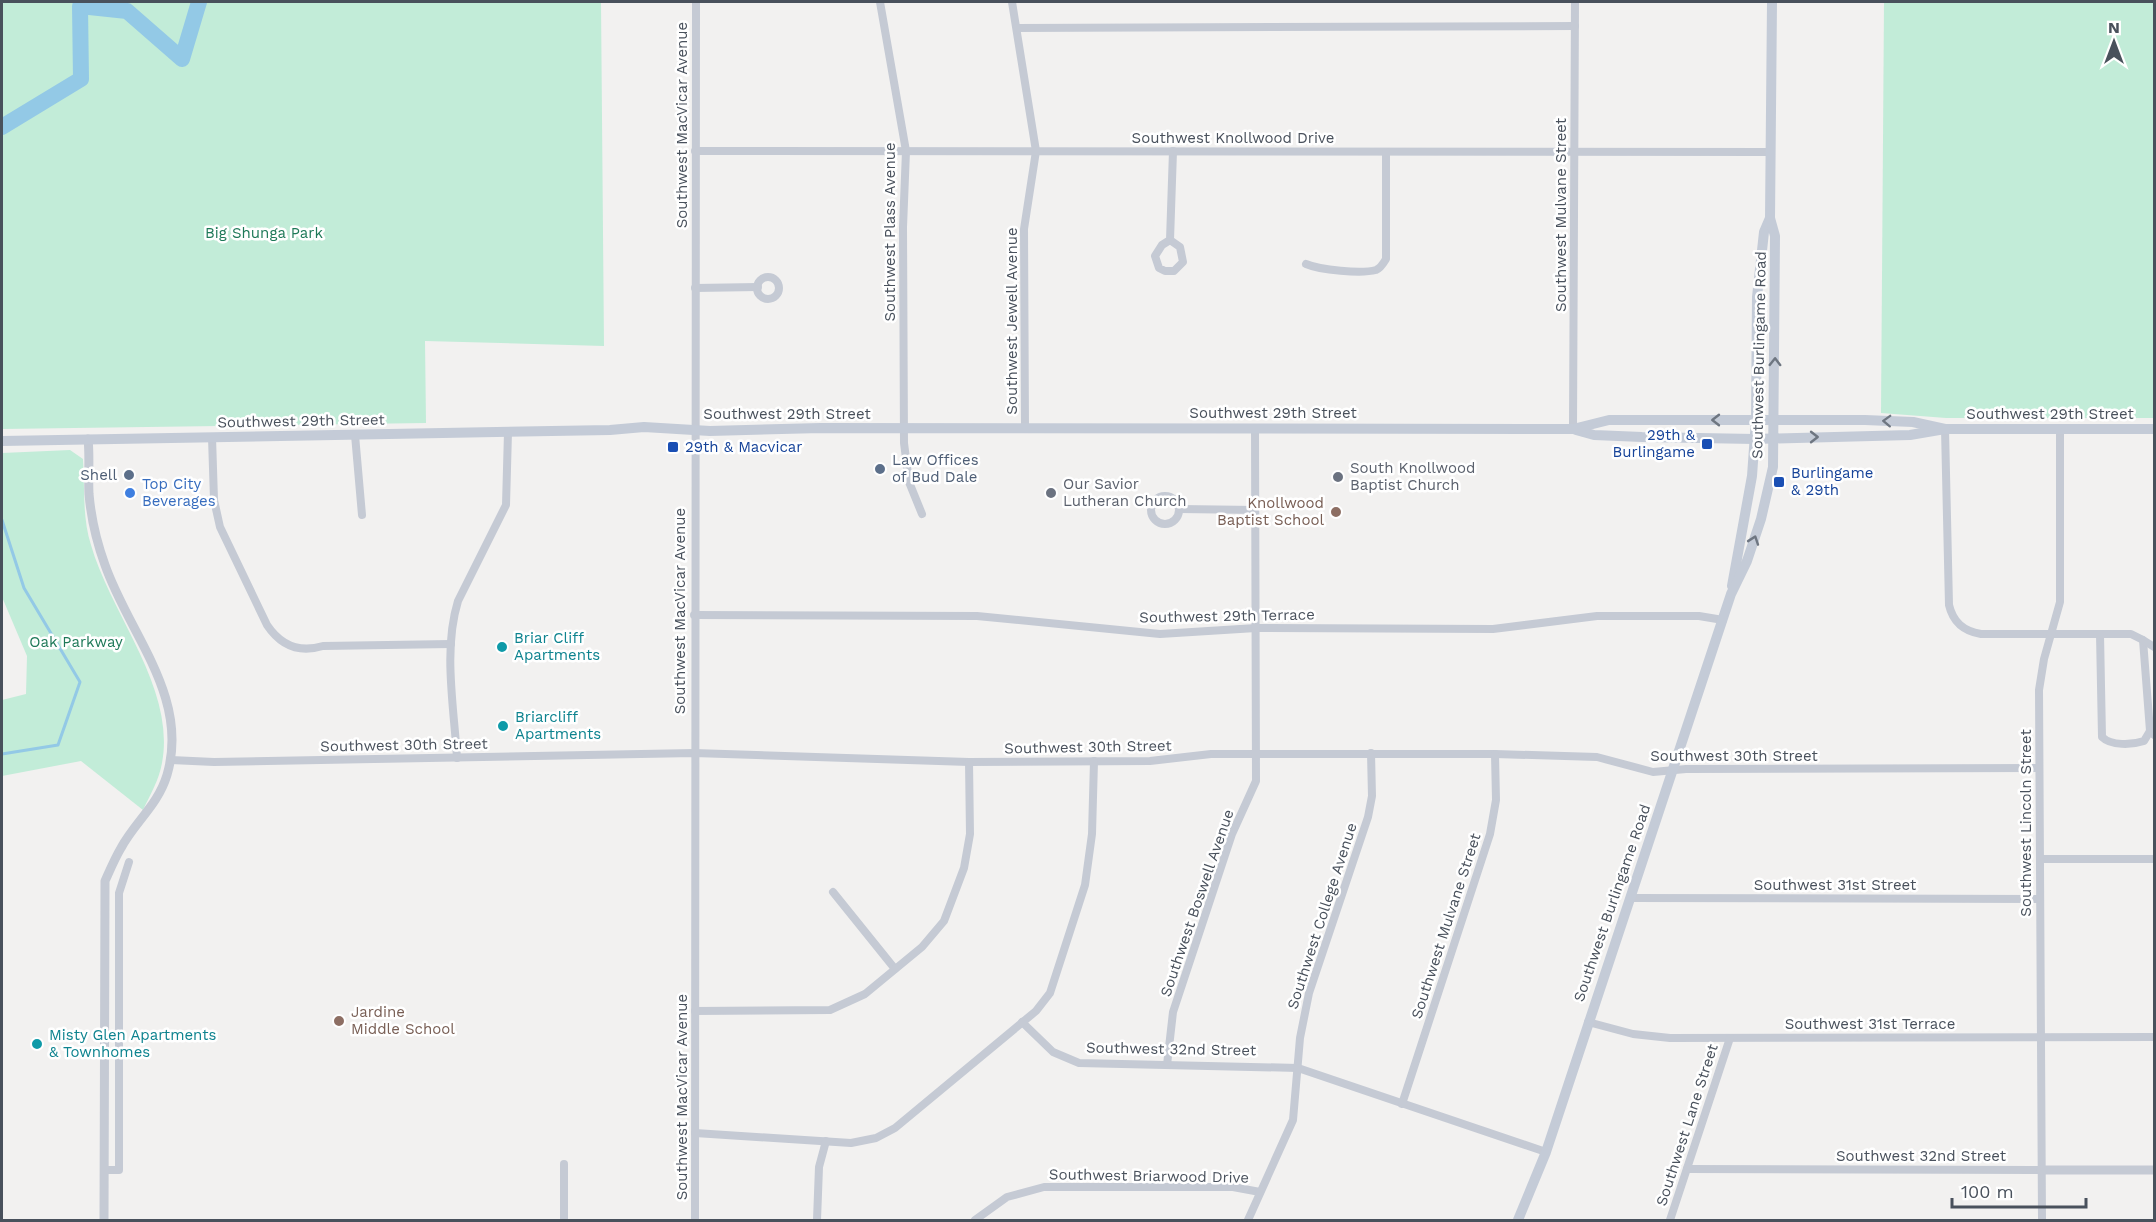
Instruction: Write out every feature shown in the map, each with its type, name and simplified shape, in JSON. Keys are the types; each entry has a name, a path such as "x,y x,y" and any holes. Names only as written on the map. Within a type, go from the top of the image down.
{"main road":[{"name":"Southwest Burlingame Road","path":"1518,1221 1546,1152 1731,594 1747,561 1761,519 1773,467 1775,236 1770,218 1772,2"},
{"name":"Southwest Burlingame Road","path":"1731,594 1733,569 1752,476 1756,420 1757,297 1764,232 1770,218"},
{"name":"Southwest 29th Street","path":"2,441 508,432 644,427 739,431 904,428 1573,429 1609,420 1912,422 1945,429"},
{"name":"Southwest 29th Street","path":"1573,429 1594,435 1755,439 1910,435 1945,429 2154,429"}],"street":[{"name":"Southwest MacVicar Avenue","path":"695,1221 696,2"},
{"name":"Southwest Plass Avenue","path":"880,2 906,151 903,227 904,428 907,474 922,514"},
{"name":"Southwest Jewell Avenue","path":"1012,2 1036,151 1024,229 1025,428"},
{"name":"Southwest Mulvane Street","path":"1573,429 1575,2"},
{"path":"1017,28 1575,26"},
{"path":"1170,240 1173,151"},
{"name":"Southwest Knollwood Drive","path":"695,152 1771,152"},
{"path":"1306,264 1318,269 1372,270 1386,260 1386,152"},
{"path":"695,288 758,287"},
{"name":"Southwest Boswell Avenue","path":"1167,1065 1173,1012 1232,834 1254,788 1257,754 1256,428"},
{"path":"1945,429 1949,605 1956,622 1965,629 1981,634 2131,634 2154,647"},
{"name":"Southwest Lincoln Street","path":"2042,1221 2039,690 2044,658 2052,634 2061,588 2060,429"},
{"path":"457,758 451,644 458,601 506,505 508,432"},
{"path":"356,435 362,515"},
{"path":"212,437 214,500 220,527 267,626 280,641 306,650 323,646 451,644"},
{"path":"88,439 89,494 99,547 112,585 165,694 172,728 171,760 160,794 121,847 105,881 103,932 104,1221"},
{"path":"1180,509 1255,510"},
{"name":"Southwest 29th Terrace","path":"694,615 977,616 1160,634 1257,628 1500,628 1597,616 1699,616 1723,620"},
{"path":"2100,634 2102,737 2112,743 2138,743 2152,733 2144,640"},
{"name":"Southwest 30th Street","path":"171,760 214,762 694,753 969,762 1150,761 1211,754 1371,753 1573,754 1611,759 1653,772 1672,770 2039,768"},
{"name":"Southwest College Avenue","path":"1248,1221 1284,1145 1293,1120 1301,1029 1308,993 1368,817 1372,796 1371,753"},
{"name":"Southwest Mulvane Street","path":"1402,1104 1490,834 1496,800 1495,754"},
{"path":"695,1133 859,1142 895,1128 1036,1011 1050,993 1079,910 1090,857 1094,761"},
{"path":"695,1011 830,1010 865,994 933,937 953,903 964,868 970,834 969,762"},
{"path":"2040,859 2154,859"},
{"path":"104,1170 119,1170 119,893 129,862"},
{"path":"833,892 895,969"},
{"name":"Southwest 31st Street","path":"1630,898 2040,899"},
{"path":"103,932 119,932"},
{"name":"Southwest 32nd Street","path":"1022,1022 1047,1048 1079,1063 1298,1068 1546,1152"},
{"name":"Southwest 31st Terrace","path":"1588,1022 1648,1036 1730,1038 2154,1036"},
{"path":"104,1025 119,1025"},
{"name":"Southwest Lane Street","path":"1670,1221 1730,1038"},
{"path":"817,1221 819,1167 826,1141"},
{"path":"564,1164 564,1221"},
{"name":"Southwest 32nd Street","path":"1687,1169 2154,1170"},
{"name":"Southwest Briarwood Drive","path":"975,1221 1007,1197 1044,1187 1233,1187 1260,1192"}],"green space":[{"name":"Big Shunga Park","path":"2,2 601,2 604,346 425,341 426,423 2,429"},
{"path":"1884,2 2154,2 2154,418 1946,418 1881,413"},
{"name":"Oak Parkway","path":"70,450 83,459 88,534 100,571 139,652 160,707 164,735 162,763 157,781 143,810 81,761 2,776 2,700 26,694 27,656 2,597 2,453"}],"waterway":[{"path":"2,127 81,79 80,6 127,11 182,59 199,2"},
{"path":"2,520 24,588 80,682 58,745 2,754"}],"place":[{"name":"29th & Burlingame","path":"1707,444"},
{"name":"29th & Macvicar","path":"673,447"},
{"name":"Law Offices of Bud Dale","path":"880,469"},
{"name":"Shell","path":"129,475"},
{"name":"South Knollwood Baptist Church","path":"1338,477"},
{"name":"Burlingame & 29th","path":"1779,482"},
{"name":"Top City Beverages","path":"130,493"},
{"name":"Our Savior Lutheran Church","path":"1051,493"},
{"name":"Knollwood Baptist School","path":"1336,512"},
{"name":"Briar Cliff Apartments","path":"502,647"},
{"name":"Briarcliff Apartments","path":"503,726"},
{"name":"Jardine Middle School","path":"339,1021"},
{"name":"Misty Glen Apartments & Townhomes","path":"37,1044"}]}
